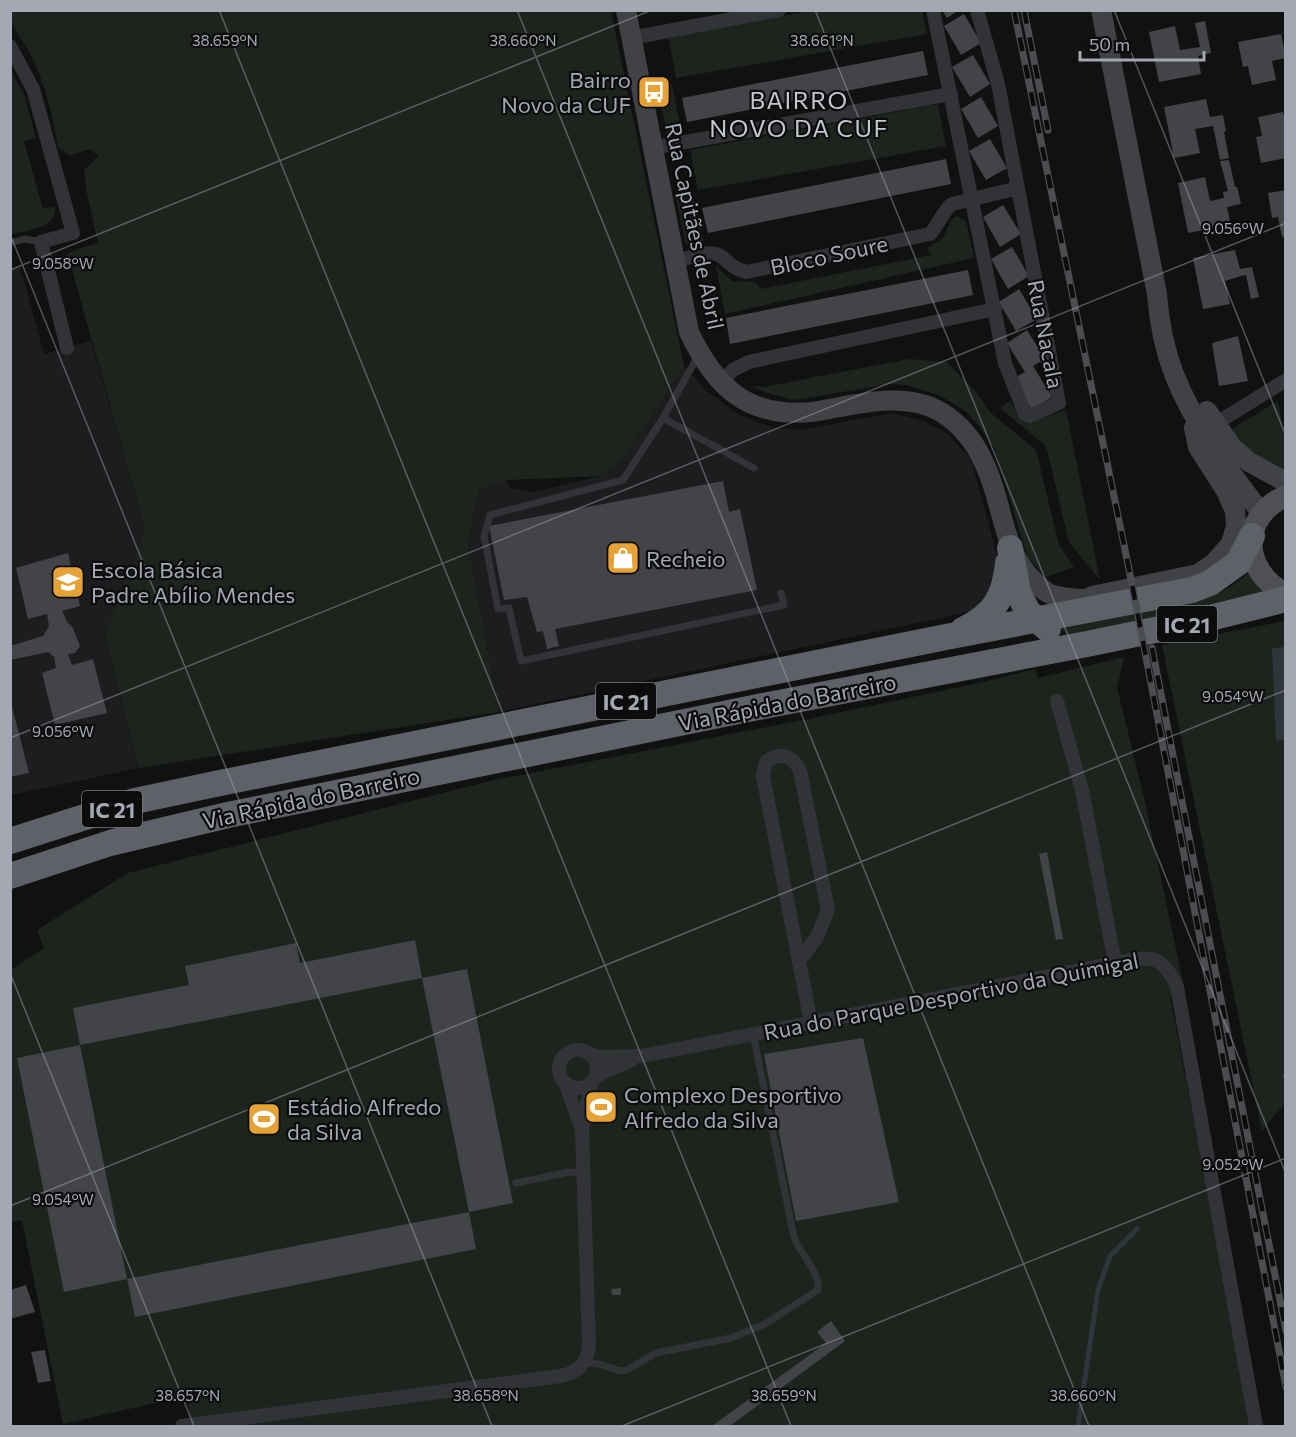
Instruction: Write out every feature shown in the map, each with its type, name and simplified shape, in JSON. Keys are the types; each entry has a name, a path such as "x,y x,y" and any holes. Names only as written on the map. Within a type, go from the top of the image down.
{"highway":[{"name":"Via Rápida do Barreiro","path":"10,841 135,801 215,784 951,636 1192,590 1210,583 1238,563 1257,525"},
{"path":"1010,548 1018,592 1028,612 1054,635 1068,643 1087,644"},
{"path":"951,636 978,623 1000,600 1007,575 1010,548"},
{"name":"Via Rápida do Barreiro","path":"10,876 110,843 228,815 771,705 1087,644 1194,622 1286,599"}],"main road":[{"path":"1286,496 1276,500 1257,525 1252,555 1259,573 1272,587 1286,594"}],"street":[{"name":"Rua Capitães de Abril","path":"626,10 689,332 709,368 738,396 755,405 772,410 812,412 876,400 896,400 915,402 939,411 955,422 967,436 985,465 1010,548 1032,579 1050,594 1129,602"},
{"path":"631,38 778,10"},
{"name":"Rua Nacala","path":"933,10 1005,363 1025,414 1029,416 1059,403 998,84 977,10"},
{"path":"1101,10 1156,294 1160,326 1171,364 1190,406 1257,525"},
{"path":"10,46 33,89 73,233 41,242 67,348"},
{"path":"652,148 951,94"},
{"path":"972,199 1018,188"},
{"name":"Bloco Soure","path":"675,262 714,253 721,256 735,269 746,273 930,234 938,226 945,209 952,204 972,199"},
{"path":"1156,294 1191,378 1215,424 1232,447 1249,462 1286,482"},
{"path":"721,382 733,370 749,362 995,309"},
{"path":"1215,424 1286,380"},
{"path":"1080,598 1198,574 1214,563 1231,544 1236,526 1235,511 1226,491 1198,447 1190,406"},
{"path":"1057,701 1082,790 1115,963"},
{"path":"799,961 817,937 828,910 800,771 796,761 787,756 777,756 766,762 763,776 811,1023"},
{"name":"Rua do Parque Desportivo da Quimigal","path":"591,1055 642,1056 1115,963 1145,958 1156,960 1169,970 1177,987 1256,1426"},
{"path":"182,1426 560,1376 574,1372 584,1362 589,1341 582,1129 597,1065 591,1055 574,1050 563,1057 559,1074 566,1085 582,1129"},
{"path":"566,1085 579,1089 604,1072 642,1056"}],"lane":[{"path":"10,243 24,239 41,242"},
{"path":"700,353 663,418 623,480 490,515 484,536 498,609 509,608 521,661 784,605 782,594"},
{"path":"663,418 754,468"},
{"path":"584,1362 621,1371 627,1370 656,1353 731,1338 765,1324 818,1290 816,1275 794,1237 753,1034"},
{"path":"516,1183 569,1172 583,1173"}],"shaded area":[{"path":"817,10 922,11 927,34 676,78 668,36"},
{"path":"10,11 611,11 684,366 623,460 600,476 507,480 479,489 468,543 499,712 139,768 105,634 145,530 71,266 59,269 63,258 68,254 79,248 98,243 84,170 99,156 89,149 70,156 58,147 42,82 31,55 13,24"},
{"path":"10,68 25,97 36,138 24,141 43,209 55,206 51,220 46,224 11,234"},
{"path":"672,84 681,130 667,133 657,87"},
{"path":"938,104 946,146 698,190 690,150"},
{"path":"692,190 703,241 686,245 675,193"},
{"path":"957,216 966,221 974,258 725,314 716,266 732,281 755,282 761,289 931,255 927,248 943,238 951,220"},
{"name":"Escola Básica Padre Abílio Mendes","path":"20,267 44,354 91,341 145,530 105,634 139,768 11,795 10,269"},
{"path":"908,359 947,362 975,391 991,413 1036,450 1059,545 1074,567 1046,577 1028,558 994,447 977,423 964,410 941,396 906,385 890,384 794,400 750,386 764,387"},
{"path":"684,366 707,391 736,413 771,427 800,430 892,413 923,421 948,434 971,459 998,561 995,580 973,611 499,712 468,543 479,489 507,480 510,488 533,492 600,476 623,460"},
{"path":"1010,401 1022,420 1028,423 1066,410 1100,580 1069,542 1046,446 1000,408"},
{"path":"1278,401 1285,442 1285,470 1255,454 1230,430"},
{"path":"1253,569 1272,591 1073,638 1056,627 1209,597 1232,586"},
{"path":"1285,621 1286,1102 1262,1131 1162,645"},
{"path":"1285,647 1285,739 1276,741 1272,648"},
{"name":"Complexo Desportivo Alfredo da Silva","path":"1124,657 1117,687 1145,802 1185,992 1170,995 1251,1426 191,1426 188,1400 164,1401 63,1424 22,1220 11,1222 11,970 44,948 37,930 128,873 490,781 813,718 1035,669 1038,678"}],"building":[{"path":"942,10 959,10 947,18"},
{"path":"964,14 981,43 961,55 944,26"},
{"path":"1205,21 1211,53 1198,56 1201,74 1159,82 1149,32 1175,26 1180,50 1200,47 1195,23"},
{"path":"1281,34 1286,58 1272,61 1276,80 1252,85 1248,66 1243,67 1238,42"},
{"path":"923,51 928,75 687,122 682,98"},
{"path":"973,55 990,84 970,97 952,67"},
{"path":"981,97 998,126 978,138 961,109"},
{"path":"1206,99 1210,117 1223,115 1229,158 1220,160 1213,126 1195,129 1200,153 1174,158 1164,107"},
{"path":"1283,112 1286,126 1286,158 1261,163 1256,137 1262,136 1258,117"},
{"path":"990,139 1007,168 986,180 969,151"},
{"path":"946,159 951,184 708,233 702,208"},
{"path":"1229,160 1241,204 1227,207 1231,225 1188,233 1178,183 1205,177 1210,201 1224,198 1223,192 1228,191 1220,161"},
{"path":"1286,190 1286,236 1282,237 1278,217 1272,218 1268,193"},
{"path":"1003,205 1021,234 1000,247 983,217"},
{"path":"1012,247 1029,276 1008,289 991,259"},
{"path":"1235,250 1240,269 1252,267 1259,297 1251,299 1246,275 1241,276 1225,281 1230,304 1203,309 1193,258"},
{"path":"968,270 973,295 730,344 726,318"},
{"path":"1019,289 1037,319 1016,331 999,302"},
{"path":"1027,330 1045,359 1033,366 1052,397 1032,410 1013,379 1025,372 1007,343"},
{"path":"1238,336 1248,381 1219,386 1212,343"},
{"name":"Recheio","path":"723,481 729,512 740,509 757,590 555,629 559,646 547,649 543,631 537,632 527,597 504,600 489,526"},
{"path":"68,553 80,606 62,611 73,628 80,646 75,653 68,654 72,665 93,659 107,713 55,725 42,673 56,668 54,657 48,652 10,660 10,646 43,636 49,626 47,614 28,619 16,568"},
{"path":"10,699 29,773 10,777"},
{"path":"1047,852 1063,939 1056,940 1039,854"},
{"path":"415,940 422,978 80,1045 73,1008 189,985 185,966 296,943 300,963"},
{"path":"467,969 513,1203 469,1212 422,978"},
{"path":"863,1038 899,1202 796,1221 764,1054"},
{"path":"80,1045 127,1279 64,1292 17,1058"},
{"path":"469,1212 476,1249 135,1317 127,1279"},
{"path":"26,1285 35,1312 10,1319 10,1290"},
{"path":"621,1288 621,1295 612,1295 611,1289"},
{"path":"831,1321 845,1341 730,1426 712,1426 826,1343 817,1332"},
{"path":"45,1350 51,1381 38,1383 31,1352"}],"waterway":[{"path":"1078,1426 1098,1290 1110,1256 1137,1229"}],"railway":[{"path":"1014,10 1131,579 1286,1387"},
{"path":"1024,10 1048,130"},
{"path":"1152,648 1286,1331"}],"place":[{"name":"Bairro Novo da CUF","path":"654,92"},
{"name":"Recheio","path":"623,558"},
{"name":"Escola Básica Padre Abílio Mendes","path":"68,582"},
{"name":"Complexo Desportivo Alfredo da Silva","path":"601,1107"},
{"name":"Estádio Alfredo da Silva","path":"264,1119"}],"district":[{"name":"BAIRRO NOVO DA CUF","path":"799,113"}]}
